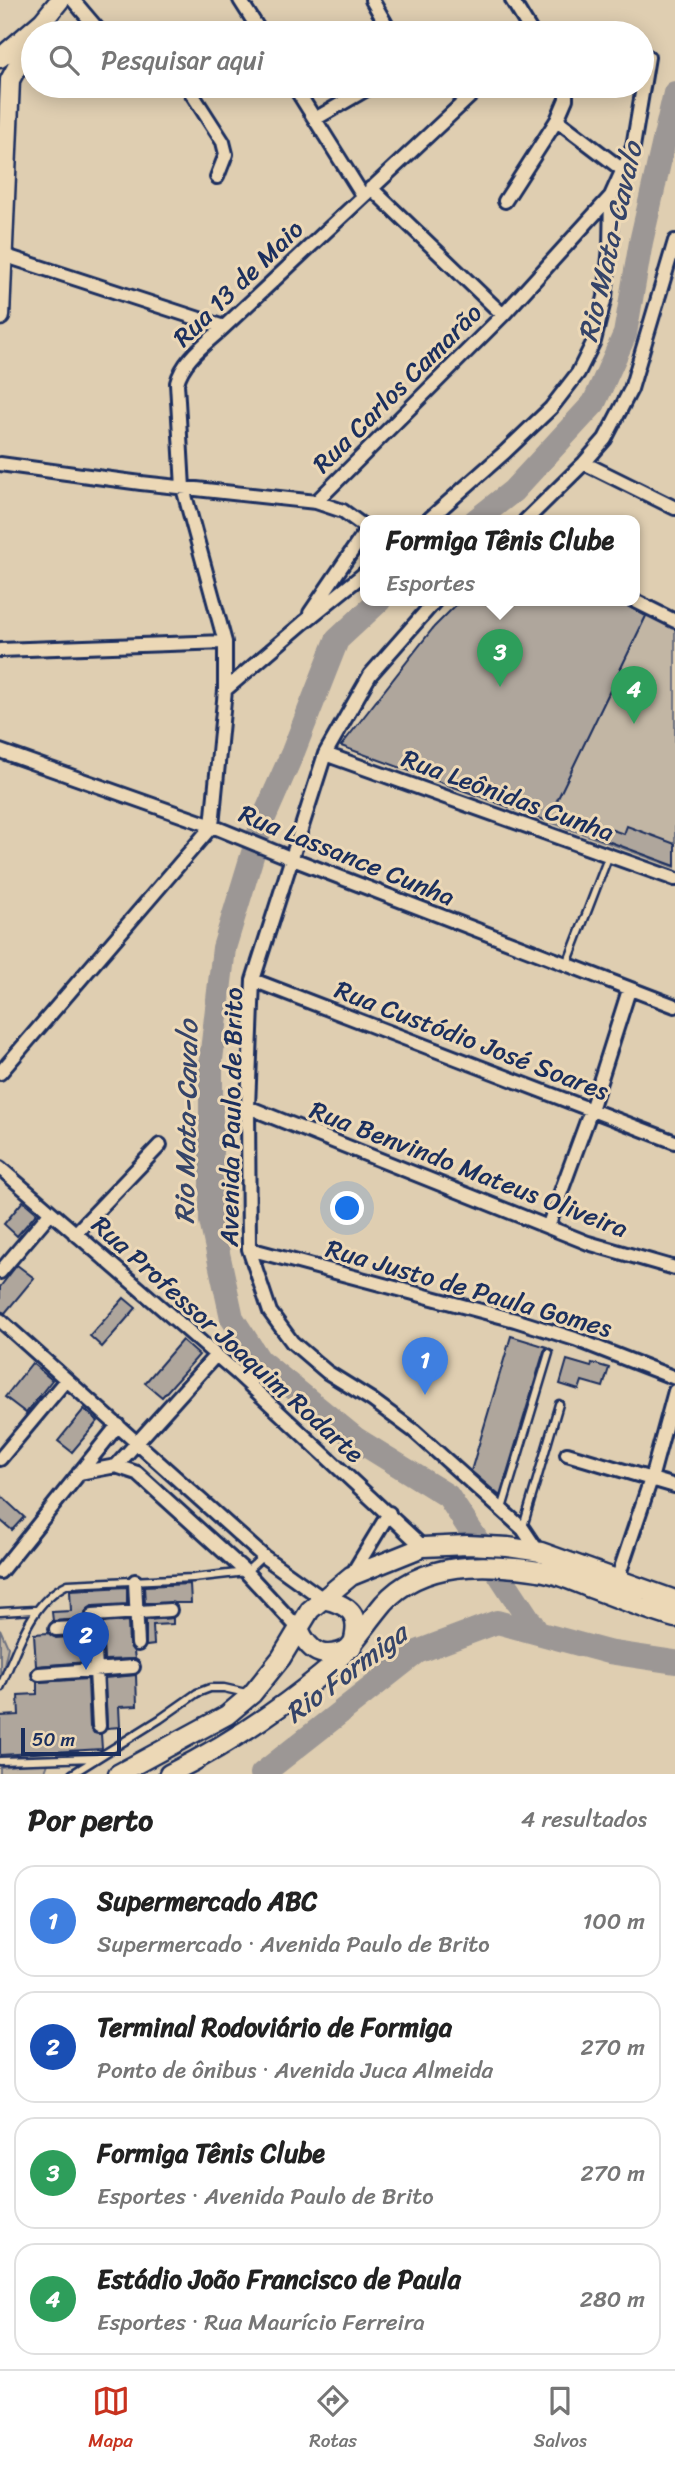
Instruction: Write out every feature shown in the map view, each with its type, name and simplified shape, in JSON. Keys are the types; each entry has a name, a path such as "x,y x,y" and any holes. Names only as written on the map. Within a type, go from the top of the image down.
{"street":[{"path":"44,21 60,0"},
{"path":"73,0 91,21"},
{"path":"240,0 253,21"},
{"path":"372,0 384,21"},
{"path":"512,0 525,21"},
{"path":"0,58 21,42"},
{"path":"0,316 10,80 21,60"},
{"path":"0,64 10,80"},
{"path":"195,98 223,142 226,154 218,177"},
{"path":"302,98 367,192 503,315"},
{"path":"315,119 351,98"},
{"name":"Rua 13 de Maio","path":"212,826 225,690 225,642 183,488 177,383 180,372 223,327 468,98"},
{"path":"505,201 557,120 566,98"},
{"path":"434,515 551,408 578,373 594,341 605,297 611,196 624,171 638,127 642,98"},
{"path":"557,120 624,171"},
{"name":"Rua Carlos Camarão","path":"0,464 316,502 503,315 611,196"},
{"path":"531,515 584,463 604,439 631,389 675,241"},
{"path":"2,254 223,327"},
{"path":"584,463 675,508"},
{"path":"316,502 343,511 360,526"},
{"path":"303,623 360,538"},
{"path":"225,690 360,577"},
{"path":"640,604 675,621"},
{"name":"Avenida Paulo de Brito","path":"431,606 370,675 325,754 253,980 248,1107 249,1249 270,1312 292,1342 327,1372 414,1431 523,1529 541,1552"},
{"path":"0,650 225,642"},
{"name":"Rua Lassance Cunha","path":"0,751 212,826 290,859 675,1006"},
{"name":"Rua Leônidas Cunha","path":"325,754 675,879"},
{"path":"0,1073 212,826"},
{"name":"Rua Custódio José Soares","path":"253,980 675,1142"},
{"path":"548,1227 591,1110 629,990"},
{"name":"Rua Benvindo Mateus Oliveira","path":"248,1107 588,1243 675,1268"},
{"path":"75,1234 160,1146"},
{"name":"Rua Professor Joaquim Rodarte","path":"0,1168 216,1355 426,1546"},
{"path":"0,1272 50,1213"},
{"name":"Rua Justo de Paula Gomes","path":"249,1249 515,1320 575,1339 675,1378"},
{"path":"0,1320 138,1441 263,1556 323,1599 347,1608 355,1618 357,1629 352,1647 337,1655 314,1651 305,1643 299,1629 246,1572 136,1473 116,1466 79,1473"},
{"path":"116,1466 216,1355"},
{"path":"0,1459 66,1380"},
{"path":"615,1588 651,1479 675,1391"},
{"path":"0,1572 117,1425"},
{"path":"567,1454 675,1486"},
{"path":"351,1576 388,1513"},
{"path":"118,1774 227,1715 252,1694 281,1658 310,1611 351,1576 426,1546 508,1547 541,1552 675,1618"},
{"path":"540,1571 541,1552"},
{"path":"169,1774 248,1729 322,1675 352,1647 385,1602 407,1583 429,1574 458,1567 540,1571 675,1600"},
{"path":"135,1581 138,1644"},
{"path":"99,1726 93,1615 170,1610"},
{"path":"56,1629 93,1627"},
{"path":"39,1674 133,1667"}],"lane":[{"path":"567,964 609,855"},
{"path":"502,1510 548,1353"},
{"path":"523,1529 559,1404"},
{"path":"0,1688 35,1610 59,1588 68,1584 246,1572 263,1556"},
{"path":"0,1612 35,1610"},
{"path":"72,1774 197,1693 210,1688 224,1688 252,1694"},
{"path":"0,1761 98,1758"}],"shaded area":[{"path":"647,614 675,627 675,867 547,821"},
{"path":"0,1629 8,1647 0,1683"},
{"path":"49,1761 44,1774 0,1774 0,1767"}],"building":[{"path":"455,606 627,606 646,616 547,821 341,746 434,627"},
{"path":"598,825 624,834 627,826 675,844 675,866 594,836"},
{"path":"23,1201 37,1213 17,1236 4,1224"},
{"path":"17,1265 34,1278 5,1313 0,1311 0,1287"},
{"path":"124,1298 136,1308 102,1347 90,1336"},
{"path":"511,1336 547,1347 500,1496 471,1471"},
{"path":"182,1340 199,1355 162,1397 145,1383"},
{"path":"567,1360 591,1367 592,1363 609,1368 603,1387 582,1381 579,1390 560,1384"},
{"path":"32,1363 52,1380 26,1413 5,1397"},
{"path":"84,1409 98,1421 72,1452 58,1441"},
{"path":"0,1495 24,1517 12,1530 0,1520"},
{"path":"190,1584 191,1603 145,1603 144,1586"},
{"path":"127,1587 127,1604 92,1606 86,1611 84,1619 53,1621 52,1612 71,1611 70,1590"},
{"path":"173,1618 173,1624 153,1625 154,1645 146,1646 146,1620"},
{"path":"128,1621 129,1644 135,1659 104,1660 102,1623"},
{"path":"48,1633 56,1638 85,1636 87,1662 36,1666 34,1634"},
{"path":"136,1675 137,1706 119,1707 120,1727 107,1728 105,1678"},
{"path":"88,1679 90,1727 94,1733 101,1734 102,1749 0,1755 0,1716 19,1715 18,1695 37,1694 37,1682"}],"waterway":[{"name":"Rio Mata-Cavalo","path":"483,515 513,491 594,403 625,334 641,242 675,93"},
{"name":"Rio Mata-Cavalo","path":"374,606 337,640 263,820 224,948 211,1060 211,1221 232,1318 259,1360 356,1439 448,1496 538,1633"},
{"name":"Rio Formiga","path":"262,1774 417,1652 497,1622 608,1652 675,1662"}],"place":[{"name":"Formiga Tênis Clube","path":"500,687"},
{"name":"Estádio João Francisco de Paula","path":"634,724"},
{"name":"Supermercado ABC","path":"425,1395"},
{"name":"Terminal Rodoviário de Formiga","path":"86,1670"}]}
